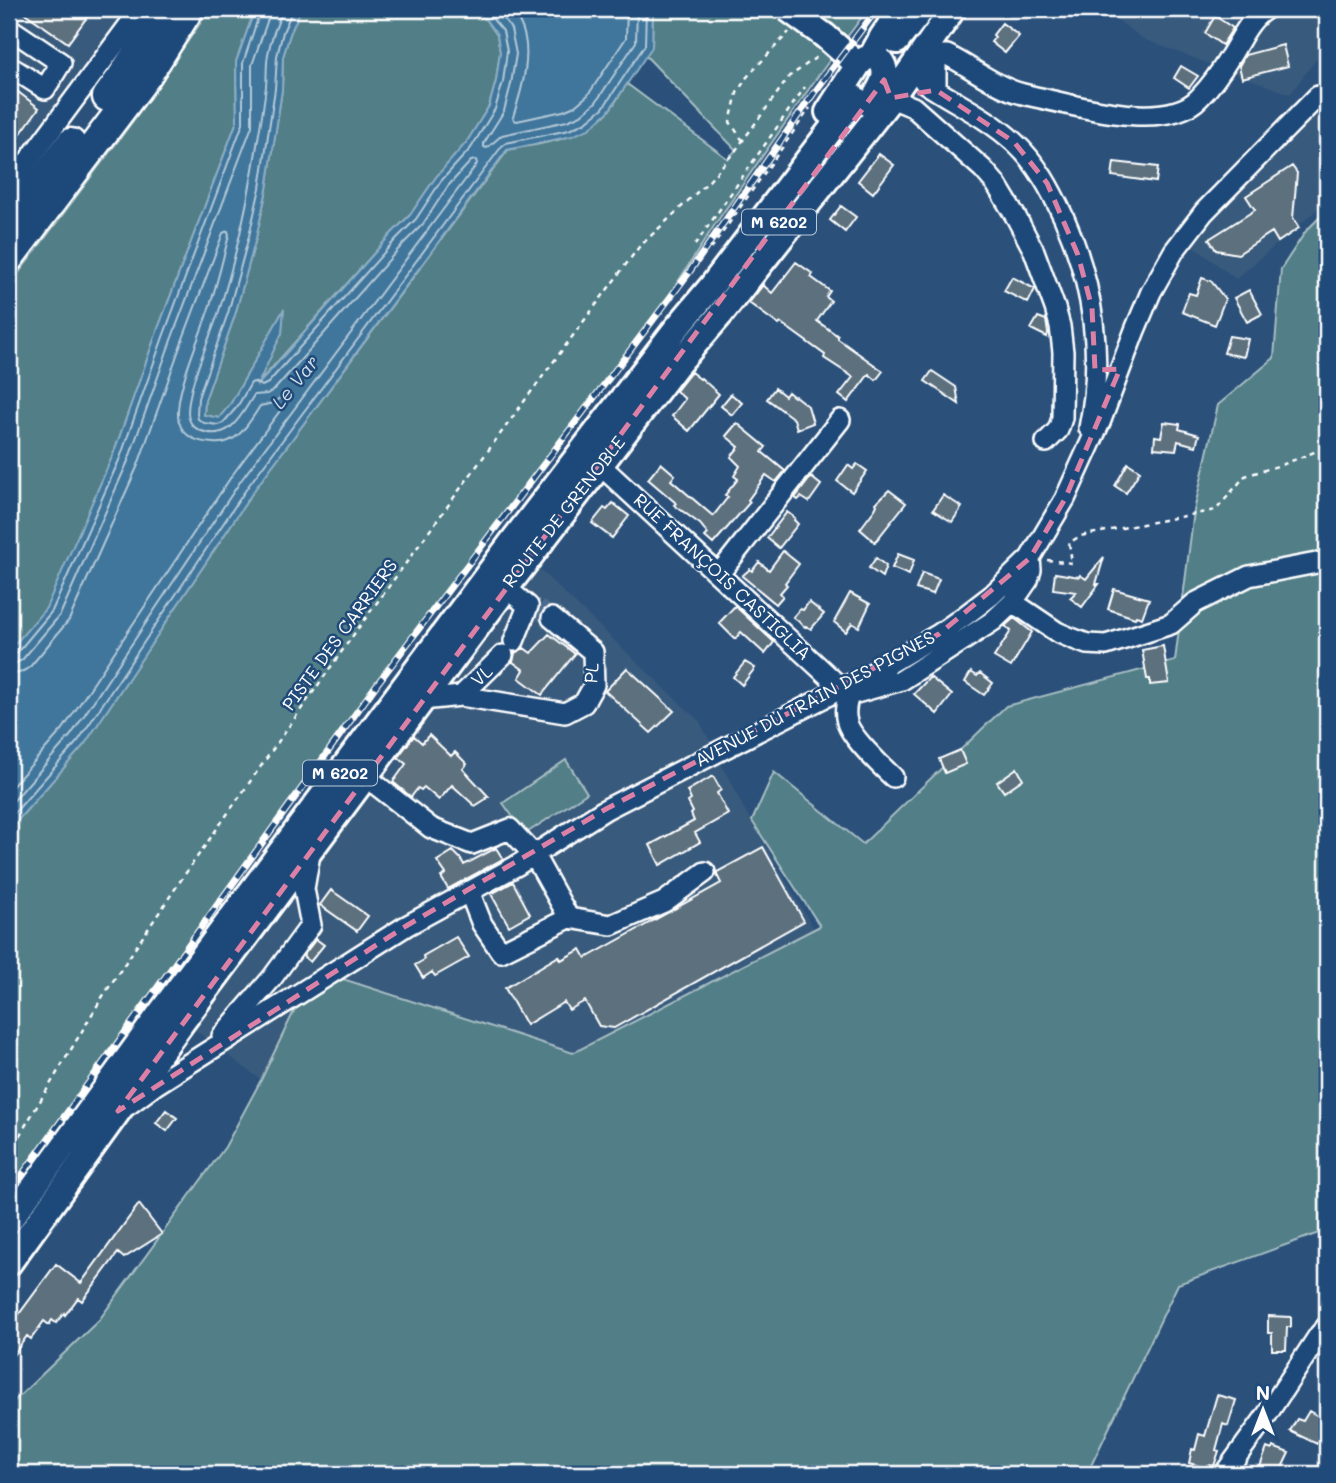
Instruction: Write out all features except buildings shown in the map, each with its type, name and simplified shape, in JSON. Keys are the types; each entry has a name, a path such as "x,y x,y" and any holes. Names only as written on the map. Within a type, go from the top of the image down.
{"highway":[{"path":"9,224 121,78 165,9"},
{"path":"9,258 148,74 189,9"}],"main road":[{"name":"M 6202","path":"880,71 875,48 901,9"},
{"name":"M 6202","path":"880,71 922,9"},
{"name":"M 6202","path":"675,330 701,281 828,113 880,71 901,59 942,9"},
{"name":"M 6202","path":"880,71 919,57 953,9"},
{"path":"790,19 824,44 880,71"},
{"name":"ROUTE DE GRENOBLE","path":"173,1015 311,849 676,366 713,310 869,105 880,71"},
{"name":"ROUTE DE GRENOBLE","path":"173,1015 515,538 855,98"},
{"name":"M 6202","path":"9,1262 118,1111 173,1015"},
{"name":"M 6202","path":"9,1220 173,1015"}],"street":[{"path":"9,187 141,9"},
{"path":"936,90 936,61 941,55 947,55 1013,91 1126,115 1169,114 1191,106 1200,98 1229,60 1255,16 1266,9"},
{"path":"9,28 61,63 46,89 9,66"},
{"path":"919,57 920,75 925,83 996,126 1025,153 1046,183 1068,229 1085,277 1092,307 1095,370 1092,414 1077,473"},
{"path":"880,71 906,92 919,89 936,90"},
{"path":"880,71 913,107 983,169 996,184 1034,251 1055,307 1063,352 1062,418 1058,430 1046,442"},
{"name":"AVENUE DU TRAIN DES PIGNES","path":"118,1111 406,926 516,866 606,809 846,691 966,615 992,595 1030,558 1065,499 1101,420 1151,292 1168,261 1204,212 1318,96"},
{"path":"1095,370 1120,369"},
{"path":"719,574 840,421"},
{"name":"RUE FRANÇOIS CASTIGLIA","path":"600,465 846,691"},
{"path":"893,777 875,760 847,725 846,691 902,680 993,621 1012,603 1028,580 1030,558"},
{"path":"1012,603 1064,635 1087,644 1106,645 1171,624 1195,603 1249,576 1327,561"},
{"name":"PL","path":"422,700 460,696 565,713 584,703 594,684 593,652 506,588"},
{"name":"VL","path":"460,696 509,648 539,611"},
{"path":"365,776 430,828 472,844 510,829 534,855 569,918"},
{"path":"208,1052 272,978 311,925 303,889 311,849"},
{"path":"469,891 482,924 501,952 569,918 611,925 664,902 705,872"},
{"path":"1224,1474 1327,1326"}],"path":[{"path":"743,141 730,122 737,93 790,19"},
{"name":"PISTE DES CARRIERS","path":"9,1153 103,996 354,634 639,247 709,181 743,141 789,77 824,44"},
{"path":"695,245 805,87"},
{"path":"711,249 816,100"},
{"path":"1030,558 1072,563 1069,543 1080,536 1216,510 1245,476 1327,447"}],"highlighted area":[{"path":"884,80 891,98 936,90 1014,142 1047,183 1078,255 1092,308 1095,370 1120,369 1065,499 1030,558 939,634 606,809 406,926 118,1111"}],"shaded area":[{"path":"9,9 126,9 9,165"},
{"path":"1103,9 1327,9 1327,45 1290,94 1143,39"},
{"path":"1327,95 1327,201 1236,279 1192,245 1202,227"},
{"path":"539,569 700,722 742,805 814,929 573,1053 343,979 296,1007 261,1080 191,1027"}],"green space":[{"path":"210,9 255,9 236,62 237,121 113,455 46,609 9,651 9,286 136,117"},
{"path":"301,9 474,9 497,35 500,52 496,81 489,106 466,143 436,177 410,215 254,388 282,333 283,311 231,403 219,418 204,415 205,400 235,315 256,238 267,189 282,90 283,57"},
{"path":"653,9 868,9 714,226 661,308 377,684 9,1193 9,830 84,745 255,489 508,150 561,139 587,129 608,112 627,84 728,159 736,150 646,56 652,46"},
{"path":"1327,210 1327,1230 1178,1284 1087,1474 9,1474 9,1406 99,1320 225,1147 296,1007 343,979 573,1053 820,926 752,821 774,772 863,844 1006,706 1175,661 1194,511 1218,405 1274,358 1281,269 1306,231"},
{"path":"566,760 587,793 525,834 503,803"}],"water":[{"name":"Le Var","path":"255,9 301,9 283,57 282,90 267,189 256,238 235,315 205,400 204,415 219,418 231,403 284,309 282,333 257,386 410,215 436,177 466,143 489,106 500,52 497,35 474,9 653,9 652,47 608,112 589,129 572,136 507,150 255,489 84,745 9,830 9,651 46,608 113,455 237,121 236,62"}],"tunnel":[{"path":"855,98 888,53"},
{"path":"538,609 552,618"}],"railway":[{"path":"9,1193 377,684 688,274 814,93 877,9"}]}
